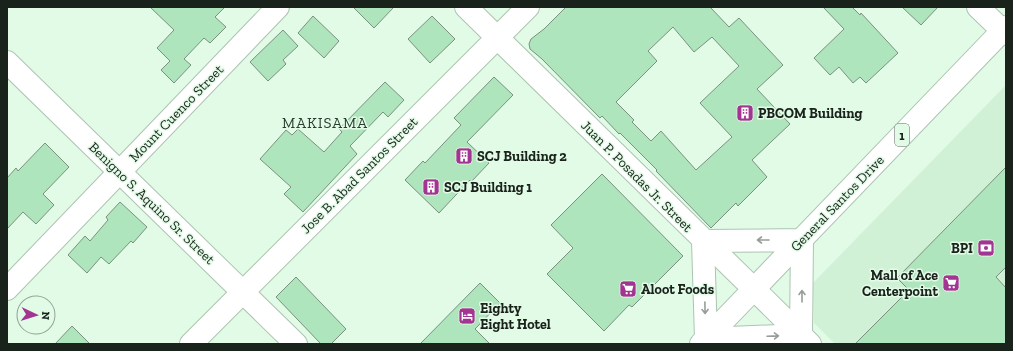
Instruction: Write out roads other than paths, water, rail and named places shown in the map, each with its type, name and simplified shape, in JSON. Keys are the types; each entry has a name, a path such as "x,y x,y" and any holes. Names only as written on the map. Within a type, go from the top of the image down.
{"main road":[{"name":"Mount Cuenco Street","path":"7,288 278,7"},
{"name":"Juan P. Posadas Jr. Street","path":"466,7 703,241 806,340"},
{"name":"Jose B. Abad Santos Street","path":"191,344 528,7"},
{"path":"978,7 1005,31"},
{"name":"General Santos Drive","path":"704,341 1005,31"},
{"name":"Benigno S. Aquino Sr. Street","path":"7,62 296,344"},
{"path":"802,240 806,340 704,341 703,241 802,240"}],"place":[{"name":"PBCOM Building","path":"745,113"},
{"name":"SCJ Building 2","path":"464,156"},
{"name":"SCJ Building 1","path":"431,187"},
{"name":"BPI","path":"986,248"},
{"name":"Mall of Ace Centerpoint","path":"951,283"},
{"name":"Aloot Foods","path":"628,289"},
{"name":"Eighty Eight Hotel","path":"467,316"}],"district":[{"name":"MAKISAMA","path":"325,123"}]}
